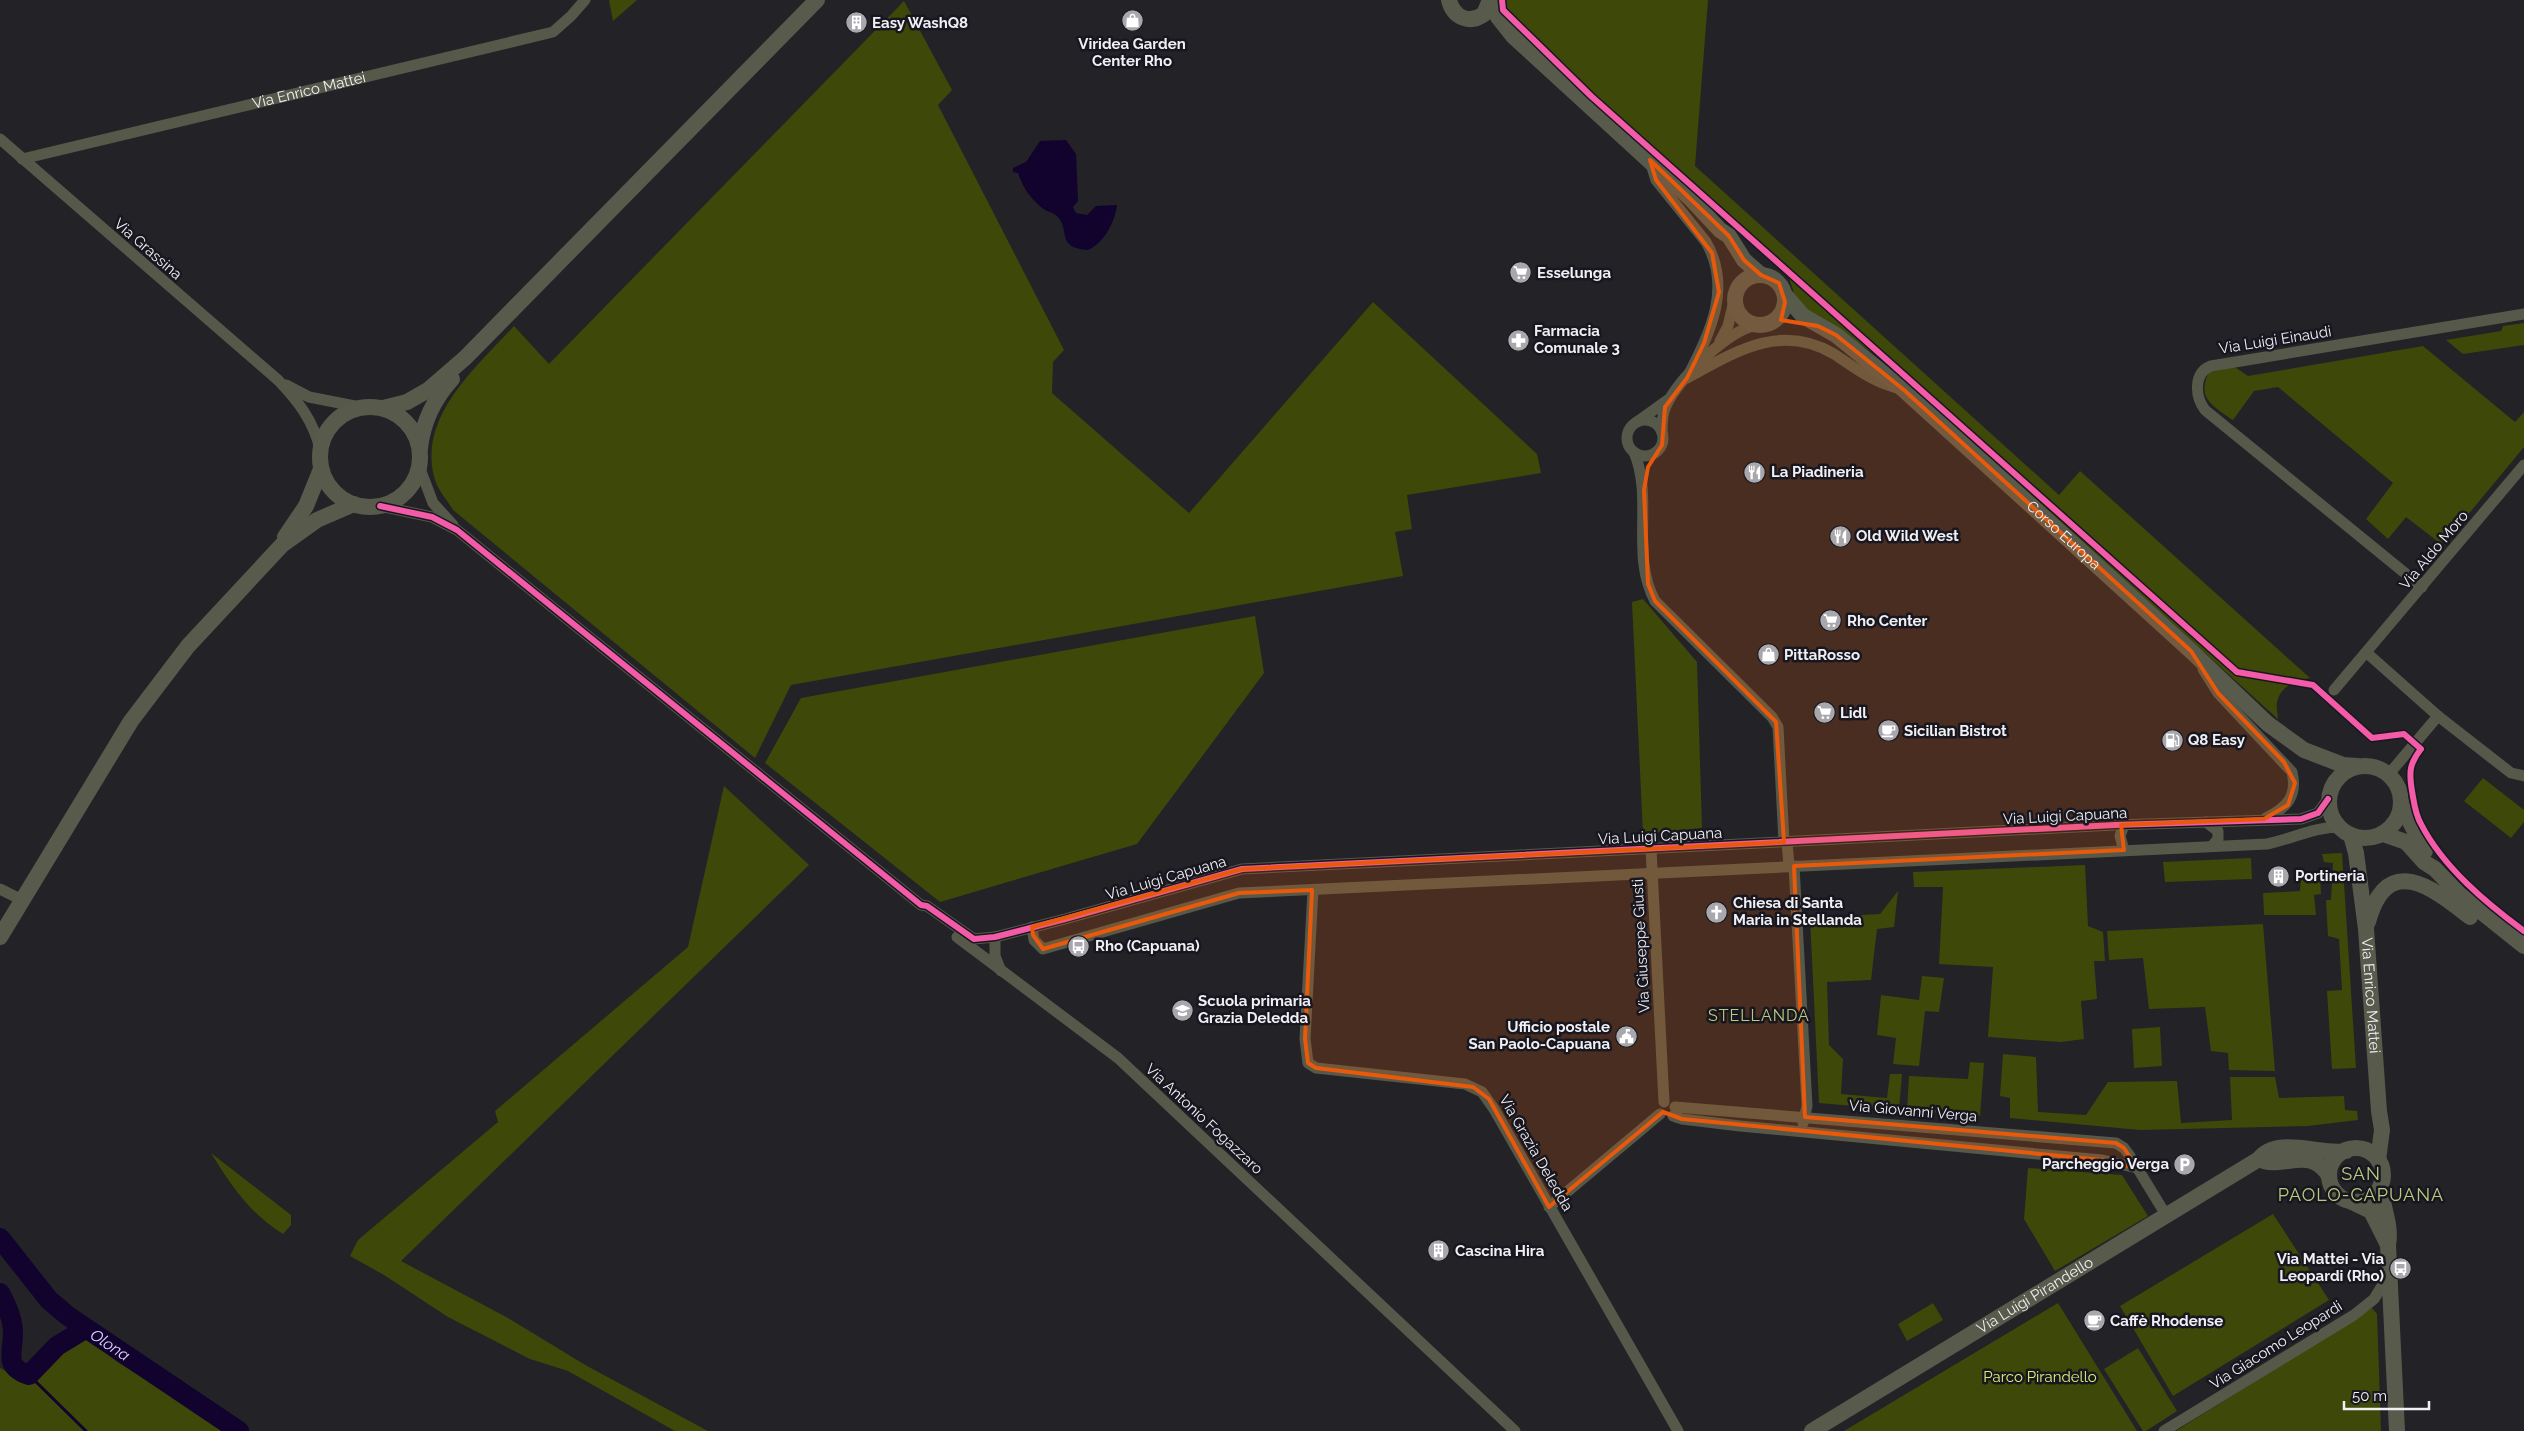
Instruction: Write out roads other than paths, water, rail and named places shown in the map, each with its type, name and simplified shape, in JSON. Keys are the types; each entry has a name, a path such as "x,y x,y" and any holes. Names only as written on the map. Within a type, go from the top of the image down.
{"main road":[{"path":"466,358 432,406 422,433 420,466 406,492 391,502 380,506 354,504 341,498 328,485 321,469 320,449 326,432 332,423 350,410 360,407 383,408 407,402 428,390 466,358 817,0"},
{"path":"1449,0 1454,13 1462,18 1490,23 1516,39"},
{"path":"1470,19 1484,14 1490,0"},
{"path":"1490,0 1498,17 1516,39 1650,160 1720,230 1729,236 1744,260 1761,275 1779,283 1785,295 1785,302 1780,316 1763,325 1741,318 1736,295 1737,270 1720,230"},
{"path":"1736,295 1750,277 1761,275"},
{"name":"Corso Europa","path":"1785,295 1793,308 1818,326 1844,341 1904,390 2191,651 2268,724 2304,750 2329,778 2330,793"},
{"name":"Corso Europa","path":"1763,325 1788,321 1818,326"},
{"path":"383,408 397,414 410,426 420,450"},
{"path":"0,937 131,721 188,646 282,545 306,506 321,469"},
{"path":"282,545 317,520 354,504"},
{"name":"Corso Europa","path":"2304,750 2343,765 2357,766"},
{"path":"2402,806 2394,825 2379,835 2363,838 2345,831 2330,812 2330,793 2338,776 2357,766 2373,766 2389,774 2396,782 2401,793 2402,806 2418,841 2435,869 2459,894 2524,946"},
{"name":"Via Enrico Mattei","path":"2345,831 2360,881 2366,929 2382,1130 2378,1160"},
{"path":"2379,835 2406,842 2424,862 2435,869"},
{"name":"Via Enrico Mattei","path":"2360,881 2368,848 2379,835"},
{"path":"2366,929 2372,908 2378,897 2386,889 2403,882 2412,881 2429,886 2475,920 2490,920"},
{"name":"Via Enrico Mattei","path":"2350,1150 2368,1143 2373,1137 2379,1111"},
{"name":"Via Luigi Pirandello","path":"1812,1431 2259,1159 2263,1154 2277,1148 2305,1147 2334,1153 2350,1150"},
{"path":"2329,1176 2334,1160 2350,1150 2367,1151 2378,1160 2382,1168 2382,1198 2390,1228 2388,1245 2391,1272 2397,1431"},
{"path":"2259,1159 2265,1162 2306,1160 2315,1162 2329,1176 2334,1190 2344,1200 2371,1210 2388,1245"},
{"path":"2352,1202 2366,1200 2377,1192 2381,1185"}],"street":[{"name":"Via Enrico Mattei","path":"22,159 553,32 572,16 585,0"},
{"name":"Via Grassina","path":"0,139 278,380 302,407 311,422 320,449"},
{"path":"1650,160 1656,180 1706,242 1712,253 1718,278 1719,299 1714,320 1687,378"},
{"path":"1716,347 1728,326 1736,295"},
{"name":"Via Luigi Einaudi","path":"2422,587 2205,410 2198,397 2198,380 2206,368 2212,366 2524,314"},
{"path":"1763,325 1743,328 1716,347 1687,378 1665,407 1662,445 1648,467 1644,490 1643,552 1648,584 1655,601 1776,722 1780,734 1786,842 1791,866 1808,1106 1800,1131"},
{"path":"1687,378 1755,344 1788,340 1816,345 1880,383 1904,390"},
{"name":"Via Grassina","path":"278,380 309,397 360,407"},
{"path":"1644,490 1640,467 1627,438 1634,424 1670,398"},
{"path":"1634,424 1650,421 1660,428 1662,433"},
{"path":"1634,452 1649,456 1658,451"},
{"name":"Via Aldo Moro","path":"2334,690 2524,465"},
{"path":"420,466 433,503 457,530 921,905 927,906 969,938 978,940 995,937 995,956 1002,973"},
{"path":"380,506 432,517 457,530"},
{"path":"2191,651 2218,693 2292,772 2295,783 2293,796 2288,804 2264,820"},
{"path":"2367,653 2438,716 2511,773 2524,776"},
{"path":"2389,774 2438,716"},
{"name":"Via Luigi Capuana","path":"995,937 1242,869 2124,825 2301,819 2312,816 2324,808 2330,793"},
{"path":"2206,822 2218,831 2218,839 2212,846"},
{"name":"Via Luigi Capuana","path":"2124,825 2120,836 2124,850"},
{"path":"1032,927 1034,940 1043,949 1239,893 2267,844 2291,839 2315,830 2345,831"},
{"name":"Via Giuseppe Giusti","path":"1651,849 1671,1108"},
{"path":"0,889 22,900"},
{"name":"Via Grazia Deledda","path":"1312,890 1305,1039 1308,1063 1316,1068 1449,1081 1473,1087 1489,1099 1678,1431"},
{"name":"Via Antonio Fogazzaro","path":"921,905 923,910 1002,973 1118,1058 1515,1431"},
{"path":"1549,1207 1660,1114 1660,1107 1671,1108"},
{"name":"Via Giovanni Verga","path":"1671,1108 1805,1117 2116,1144 2124,1148 2166,1215"},
{"name":"Via Giovanni Verga","path":"1671,1108 1682,1119 2102,1160 2137,1168"},
{"name":"Via Giacomo Leopardi","path":"2164,1431 2354,1315 2374,1299 2391,1272"}],"waterway":[{"name":"Olona","path":"0,1238 49,1300 68,1316 239,1431"},
{"name":"Olona","path":"0,1293 8,1311 13,1330 12,1363 15,1367 29,1375 57,1346 85,1329"},
{"name":"Olona","path":"29,1375 86,1431"}],"place":[{"name":"Viridea Garden Center Rho","path":"1132,21"},
{"name":"Easy WashQ8","path":"856,23"},
{"name":"Esselunga","path":"1521,273"},
{"name":"Farmacia Comunale 3","path":"1518,340"},
{"name":"La Piadineria","path":"1755,472"},
{"name":"Old Wild West","path":"1840,536"},
{"name":"Rho Center","path":"1831,621"},
{"name":"PittaRosso","path":"1768,655"},
{"name":"Lidl","path":"1824,713"},
{"name":"Sicilian Bistrot","path":"1888,731"},
{"name":"Q8 Easy","path":"2172,740"},
{"name":"Portineria","path":"2279,876"},
{"name":"Chiesa di Santa Maria in Stellanda","path":"1717,912"},
{"name":"Rho (Capuana)","path":"1079,946"},
{"name":"Scuola primaria Grazia Deledda","path":"1182,1010"},
{"name":"Ufficio postale San Paolo-Capuana","path":"1626,1036"},
{"name":"Parcheggio Verga","path":"2185,1164"},
{"name":"Cascina Hira","path":"1439,1251"},
{"name":"Via Mattei - Via Leopardi (Rho)","path":"2400,1268"},
{"name":"Caffè Rhodense","path":"2094,1321"}],"district":[{"name":"STELLANDA","path":"1759,1015"},
{"name":"SAN PAOLO-CAPUANA","path":"2361,1184"}],"park label":[{"name":"Parco Pirandello","path":"2040,1377"}]}
